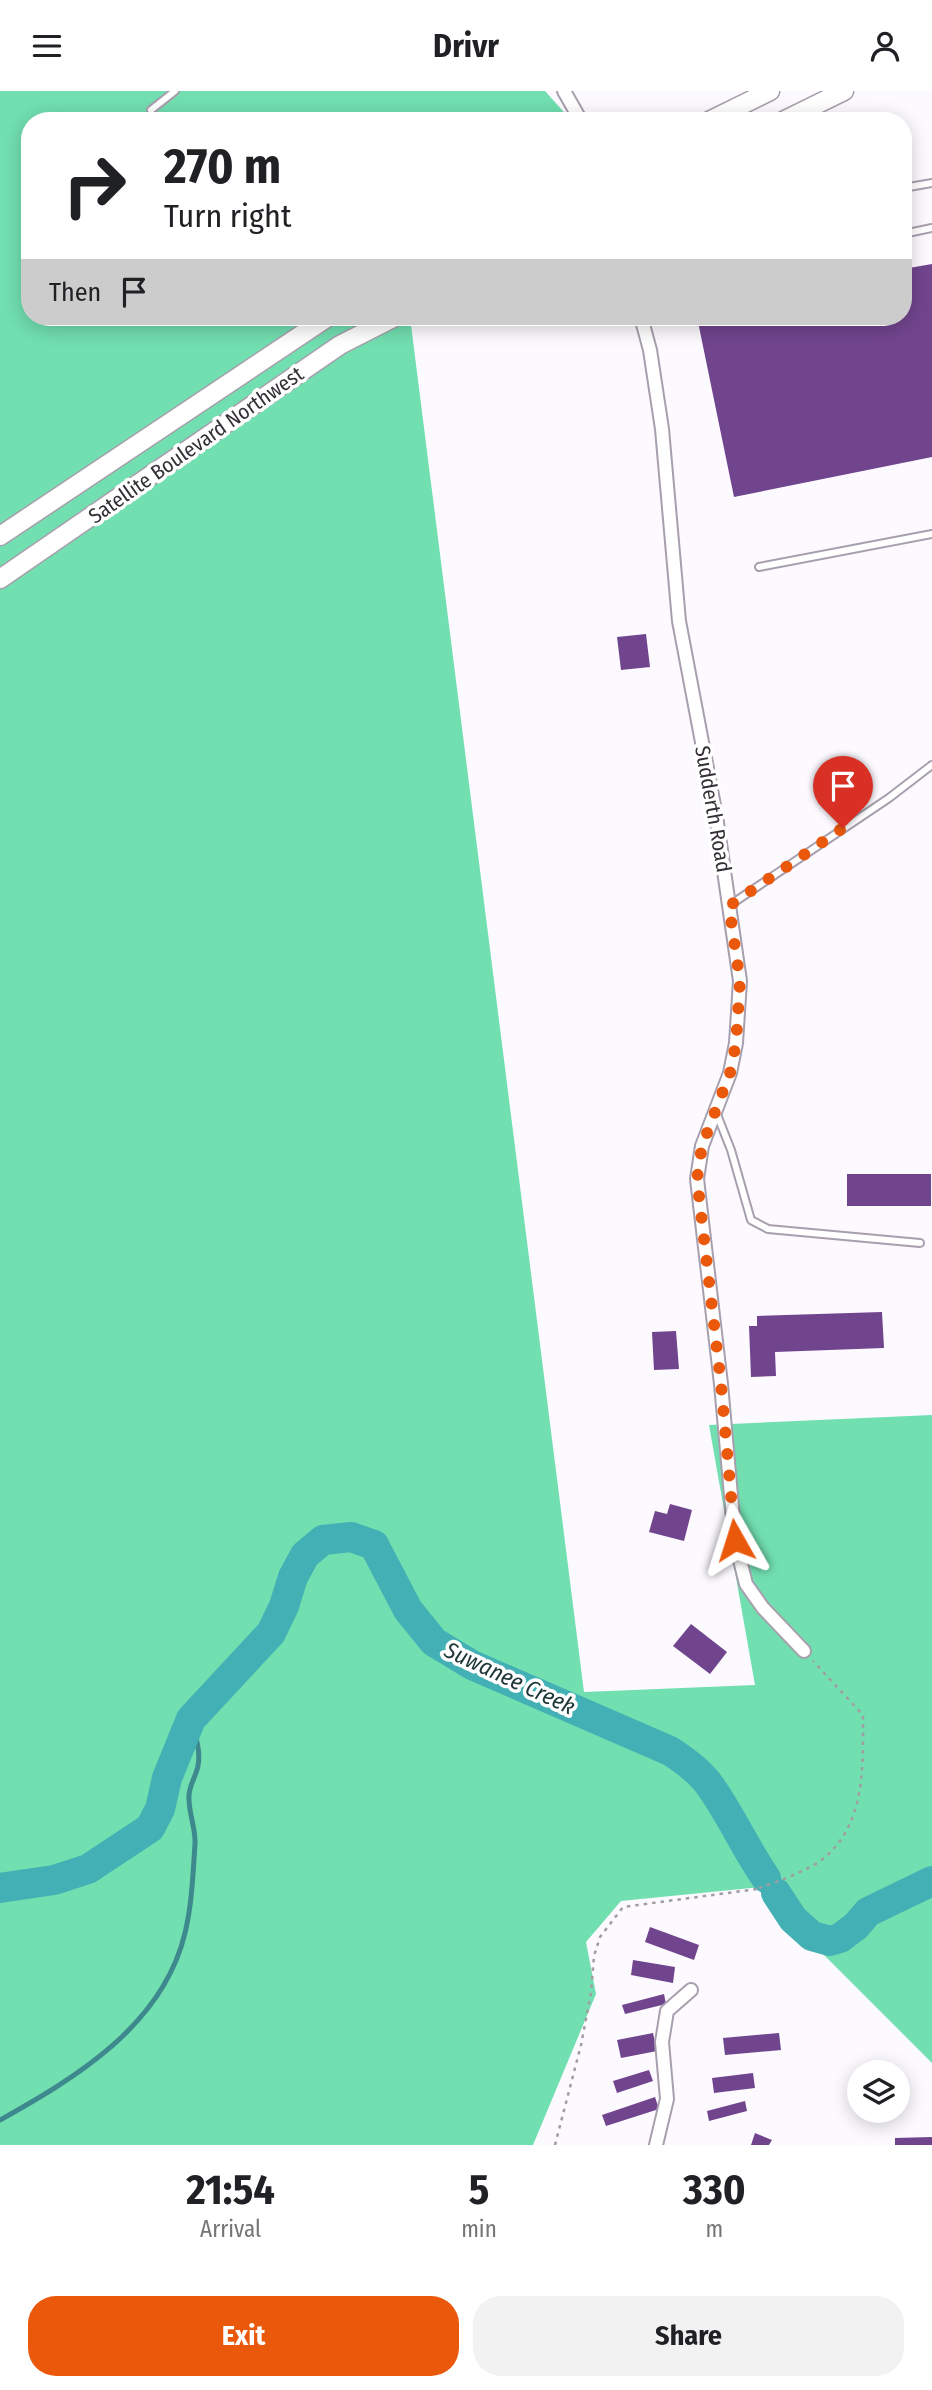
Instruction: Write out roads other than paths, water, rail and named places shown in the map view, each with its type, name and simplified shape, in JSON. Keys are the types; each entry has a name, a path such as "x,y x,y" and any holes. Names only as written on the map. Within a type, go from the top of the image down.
{"main road":[{"path":"727,112 770,91"},
{"path":"801,112 844,91"},
{"name":"Satellite Boulevard Northwest","path":"0,536 315,326"},
{"name":"Satellite Boulevard Northwest","path":"0,579 340,345 377,326"}],"street":[{"path":"564,91 576,112"},
{"name":"Sudderth Road","path":"643,326 650,350 662,429 679,621 716,816 740,981 736,1043 730,1073 702,1146 697,1179 721,1384 735,1540 746,1584 763,1608 804,1651"},
{"path":"656,2145 667,2099 662,2042 667,2011 691,1990"}],"lane":[{"path":"151,110 176,91"},
{"path":"912,186 932,183"},
{"path":"912,232 932,228"},
{"path":"759,567 932,534"},
{"path":"729,906 889,798 932,765"},
{"path":"716,1110 736,1165 751,1220 768,1229 919,1243"}],"waterway":[{"name":"Suwanee Creek","path":"0,1888 54,1880 88,1869 150,1828 160,1809 167,1778 191,1719 271,1633 284,1606 293,1577 305,1555 323,1540 351,1537 374,1545 408,1610 434,1642 472,1665 670,1751 690,1765 716,1794 766,1878"},
{"path":"0,2120 58,2086 113,2045 158,1995 174,1966 185,1933 193,1877 195,1838 189,1796 199,1754 191,1719"},
{"name":"Suwanee Creek","path":"776,1893 793,1919 812,1936 830,1941 840,1938 856,1926 868,1912 932,1881"}]}
